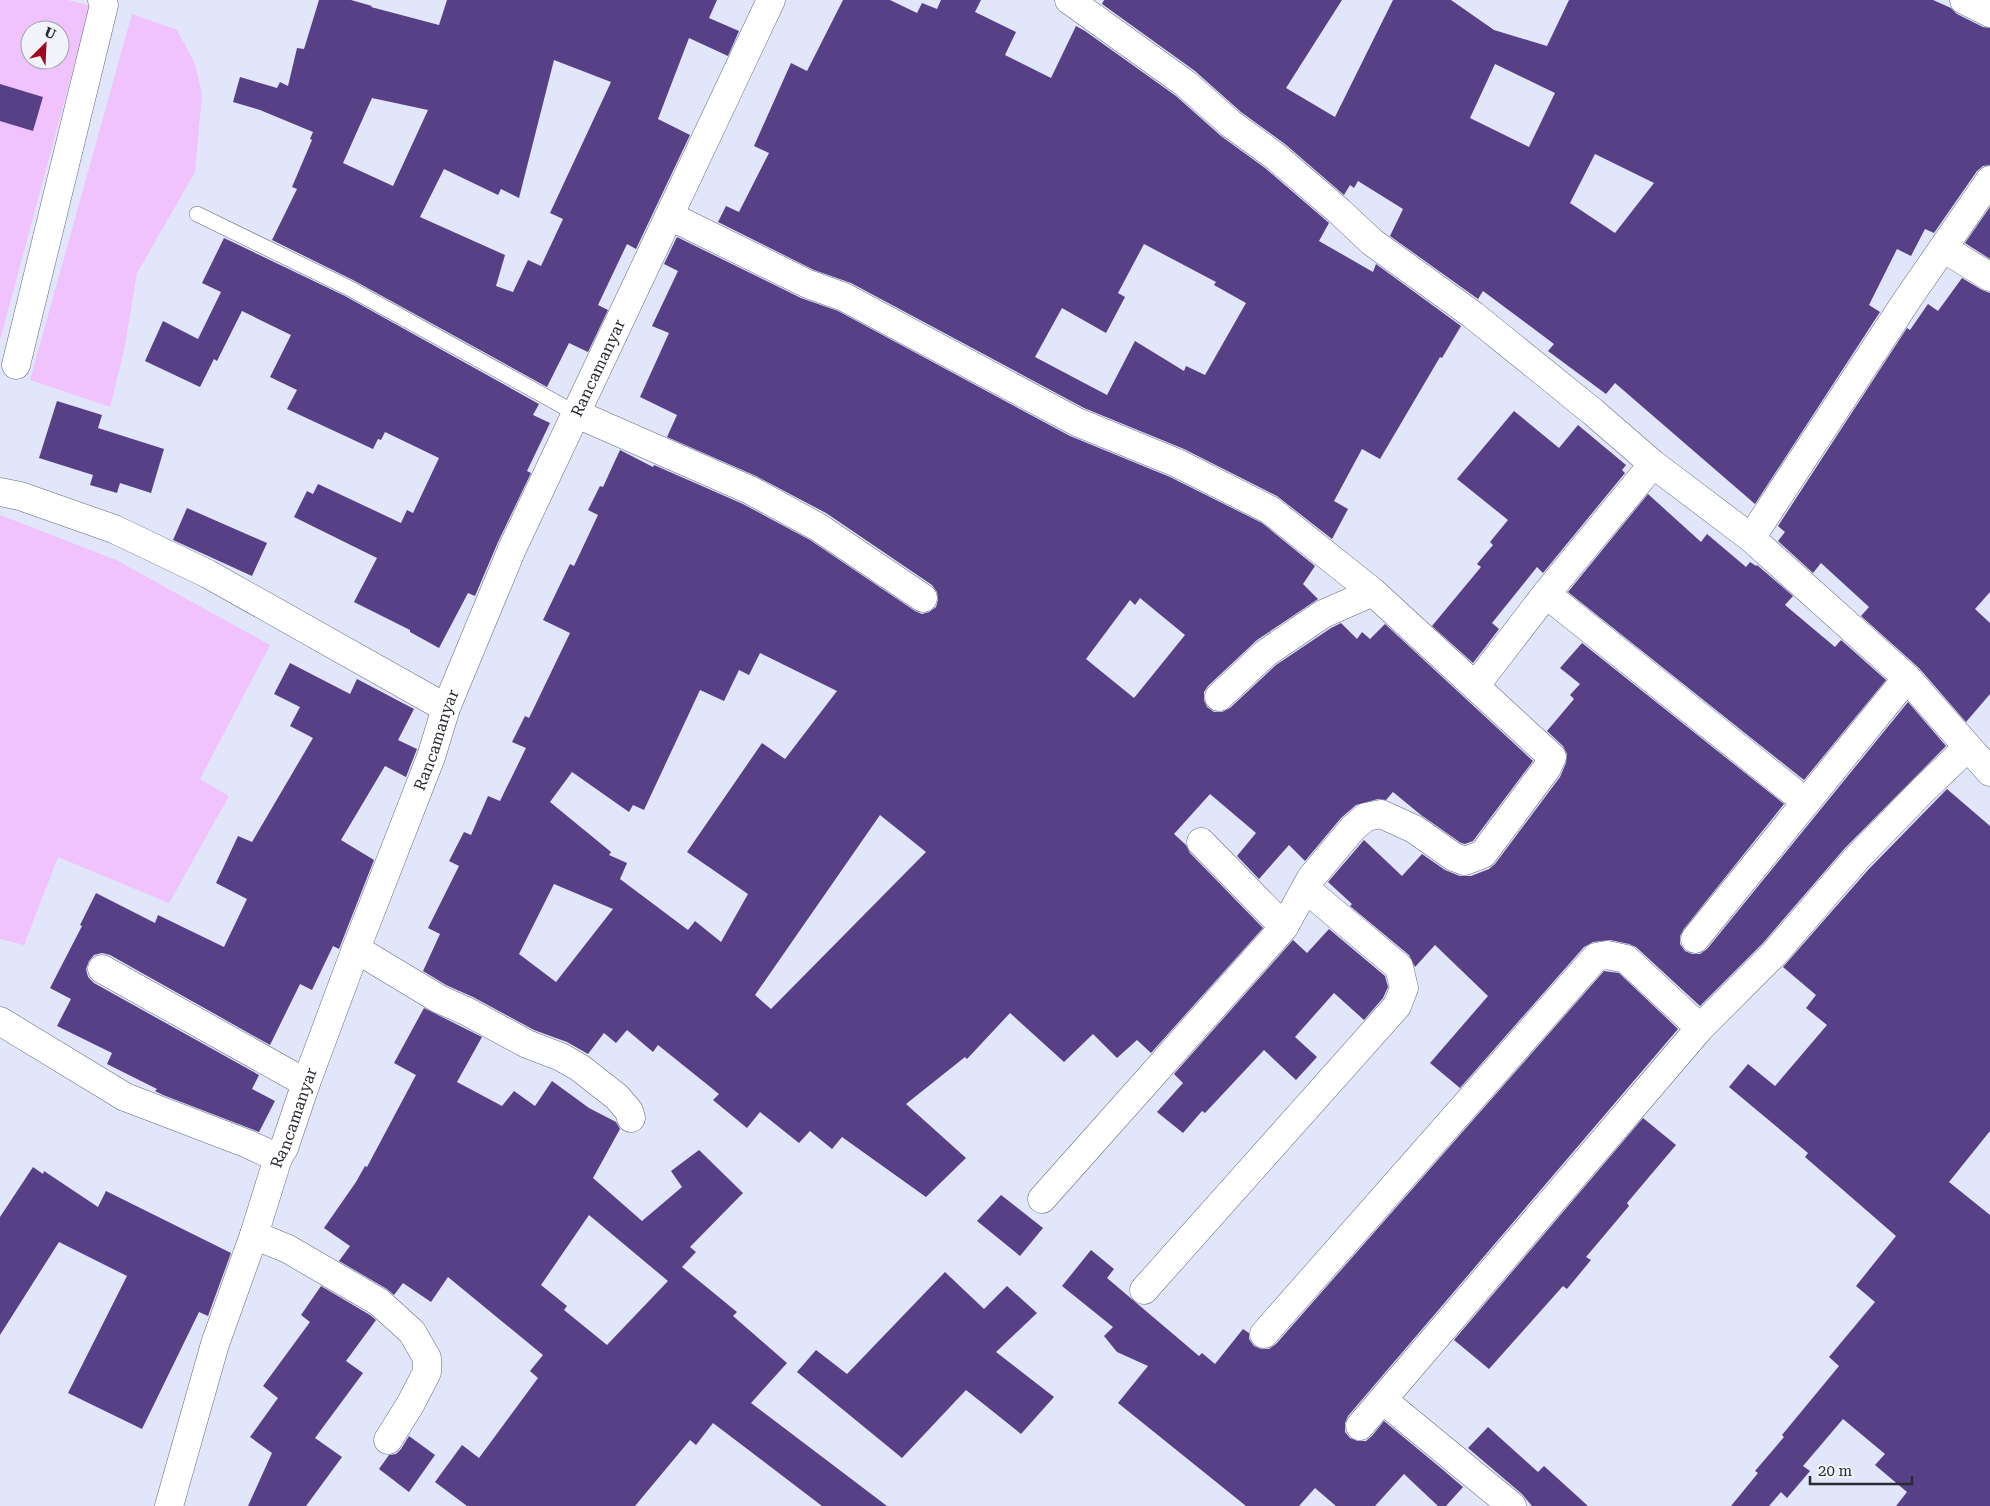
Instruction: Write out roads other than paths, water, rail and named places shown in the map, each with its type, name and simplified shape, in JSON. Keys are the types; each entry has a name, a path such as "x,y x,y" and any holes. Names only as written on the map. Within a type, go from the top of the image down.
{"street":[{"path":"16,365 104,5 102,0"},
{"name":"Rancamanyar","path":"169,1506 215,1344 254,1235 278,1158 284,1148 356,949 431,757 446,708 512,549 771,0"},
{"path":"1069,0 1186,84 1231,124 1274,156 1339,211 1372,242 1473,315 1593,412 1653,464 1750,538 1907,678 1990,772"},
{"path":"1964,0 1990,13"},
{"path":"1750,538 1942,248 1990,180"},
{"path":"670,216 808,284 844,297 1077,422 1177,463 1270,510 1373,592 1552,757 1483,854 1465,861 1454,857 1414,829 1381,814 1366,817 1353,828 1312,878 1284,927 1042,1199"},
{"path":"1942,248 1990,277"},
{"path":"577,414 750,490 818,527 923,598"},
{"path":"1476,685 1546,594 1653,464"},
{"path":"0,492 20,496 114,529 208,574 446,708"},
{"path":"1219,697 1266,653 1323,614 1373,592"},
{"path":"1546,594 1806,802"},
{"path":"1695,939 1907,678"},
{"path":"1360,1426 1700,1028 1774,954 1856,859 1924,789 1968,748"},
{"path":"1201,842 1284,927"},
{"path":"1144,1290 1397,1006 1404,988 1399,967 1306,889"},
{"path":"356,949 439,999 466,1011 527,1044 560,1057 580,1068 617,1097 629,1111 631,1118"},
{"path":"1264,1334 1596,957 1607,955 1626,959 1700,1028"},
{"path":"102,969 306,1083"},
{"path":"0,1022 125,1098 248,1144 278,1158"},
{"path":"254,1235 288,1249 379,1302 412,1332 427,1358 427,1372 410,1405 388,1440"},
{"path":"1394,1409 1512,1506"}],"lane":[{"path":"197,214 349,288 577,414"}]}
